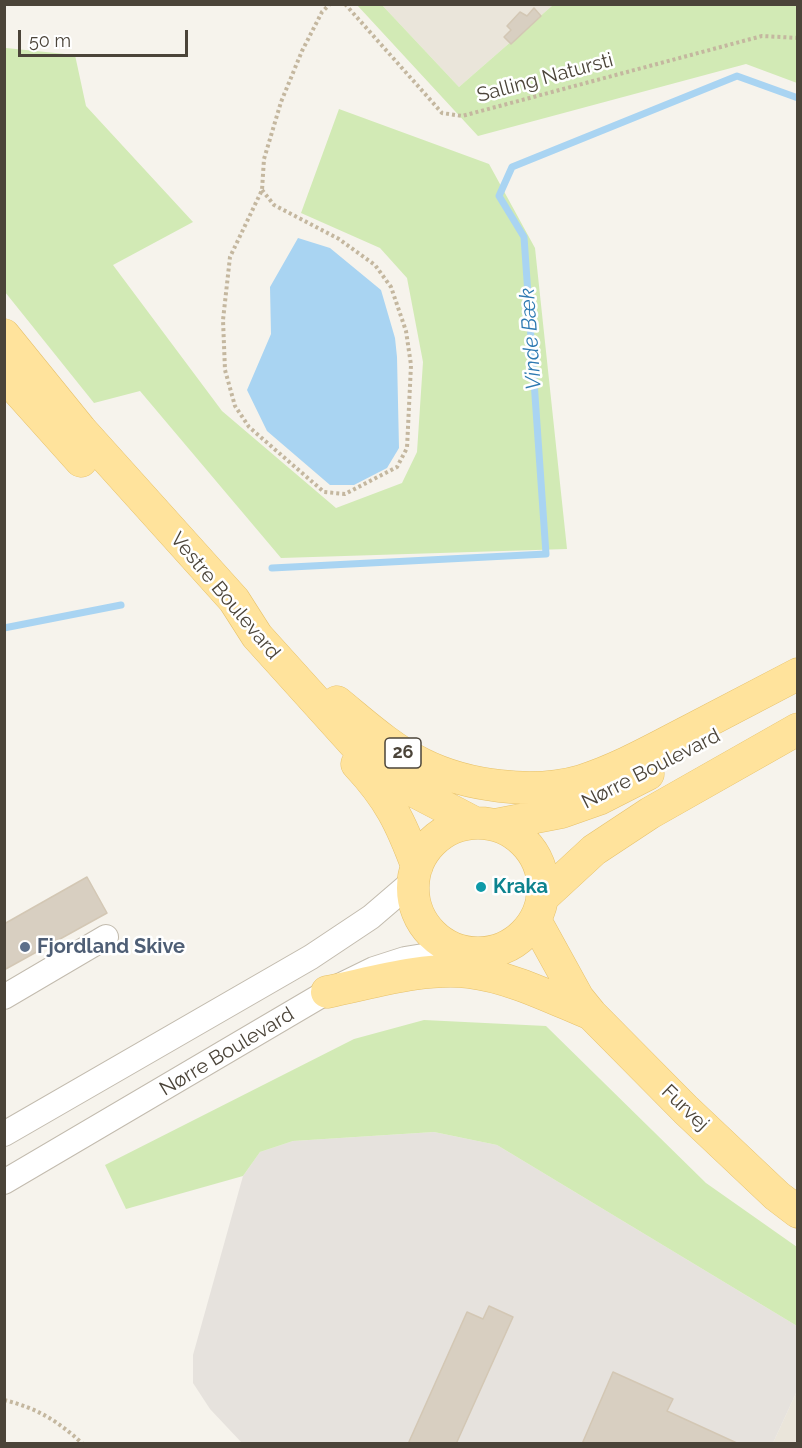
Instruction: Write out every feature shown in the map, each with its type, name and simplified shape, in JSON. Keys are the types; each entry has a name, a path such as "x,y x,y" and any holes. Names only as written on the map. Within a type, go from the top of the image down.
{"main road":[{"name":"Vestre Boulevard","path":"4,335 81,430 234,600 257,636 359,749 410,789 485,824"},
{"name":"Vestre Boulevard","path":"4,375 370,778 391,806 405,833 415,874"},
{"name":"26","path":"234,600 268,629 337,701 386,742 422,764 456,777 490,785 534,788 579,781 622,766 798,674"},
{"name":"Nørre Boulevard","path":"485,824 562,812 599,799 636,781 798,690"},
{"name":"Nørre Boulevard","path":"538,909 594,850 650,813 798,729"},
{"name":"26","path":"485,824 512,833 527,845 537,861 542,879 538,909"},
{"path":"415,874 426,849 439,836 456,827 485,824"},
{"name":"26","path":"415,874 414,899 419,917 429,932 443,943 472,952"},
{"path":"472,952 504,948 521,936 538,909"},
{"name":"Furvej","path":"538,909 584,1006 686,1110 777,1196 798,1212"},
{"name":"Furvej","path":"472,952 584,1006"},
{"path":"327,992 426,973 468,972 496,978 584,1006"}],"street":[{"name":"Nørre Boulevard","path":"4,1134 311,957 371,917 415,874"},
{"path":"4,997 106,937"},
{"name":"Nørre Boulevard","path":"4,1182 327,992 374,969 405,959 472,952"}],"path":[{"path":"262,190 274,206 339,239 375,265 390,287 406,331 411,365 406,448 397,467 345,494 324,492 249,427 235,406 225,370 223,320 230,257 262,190 264,159 281,102 302,51 322,12 330,4"},
{"name":"Salling Natursti","path":"345,4 442,113 462,116 762,36 798,38"},
{"path":"4,1400 29,1406 53,1420 83,1443"}],"shaded area":[{"path":"382,5 553,5 459,87"},
{"path":"434,1132 497,1145 797,1326 797,1391 773,1443 242,1443 210,1409 193,1383 193,1355 243,1176 260,1152 293,1141"},
{"path":"797,1391 797,1443 773,1443"}],"green space":[{"path":"357,5 382,5 459,87 553,5 797,5 797,83 746,64 478,136"},
{"path":"6,48 75,55 86,106 193,222 113,265 222,411 336,508 402,483 417,452 423,362 407,278 380,248 301,213 339,109 489,164 535,248 567,549 281,558 140,391 94,403 5,292"},
{"path":"424,1020 546,1026 706,1183 797,1247 797,1326 497,1145 434,1132 293,1141 260,1152 243,1176 126,1209 105,1165 354,1039"}],"water":[{"path":"298,238 330,248 381,290 395,338 399,448 387,468 354,485 330,485 267,431 247,390 271,334 270,287"}],"building":[{"path":"534,8 541,16 511,44 504,37 511,30 507,26 520,12 527,16"},
{"name":"Fjordland Skive","path":"87,877 107,913 4,970 4,924"},
{"path":"489,1306 513,1317 456,1444 408,1444 467,1312 483,1319"},
{"path":"613,1372 673,1399 667,1411 739,1444 582,1444"}],"waterway":[{"name":"Vinde Bæk","path":"272,568 546,554 524,237 499,196 512,167 737,76 798,98"},
{"path":"4,628 121,605"}],"place":[{"name":"Kraka","path":"481,887"},
{"name":"Fjordland Skive","path":"25,947"}]}
